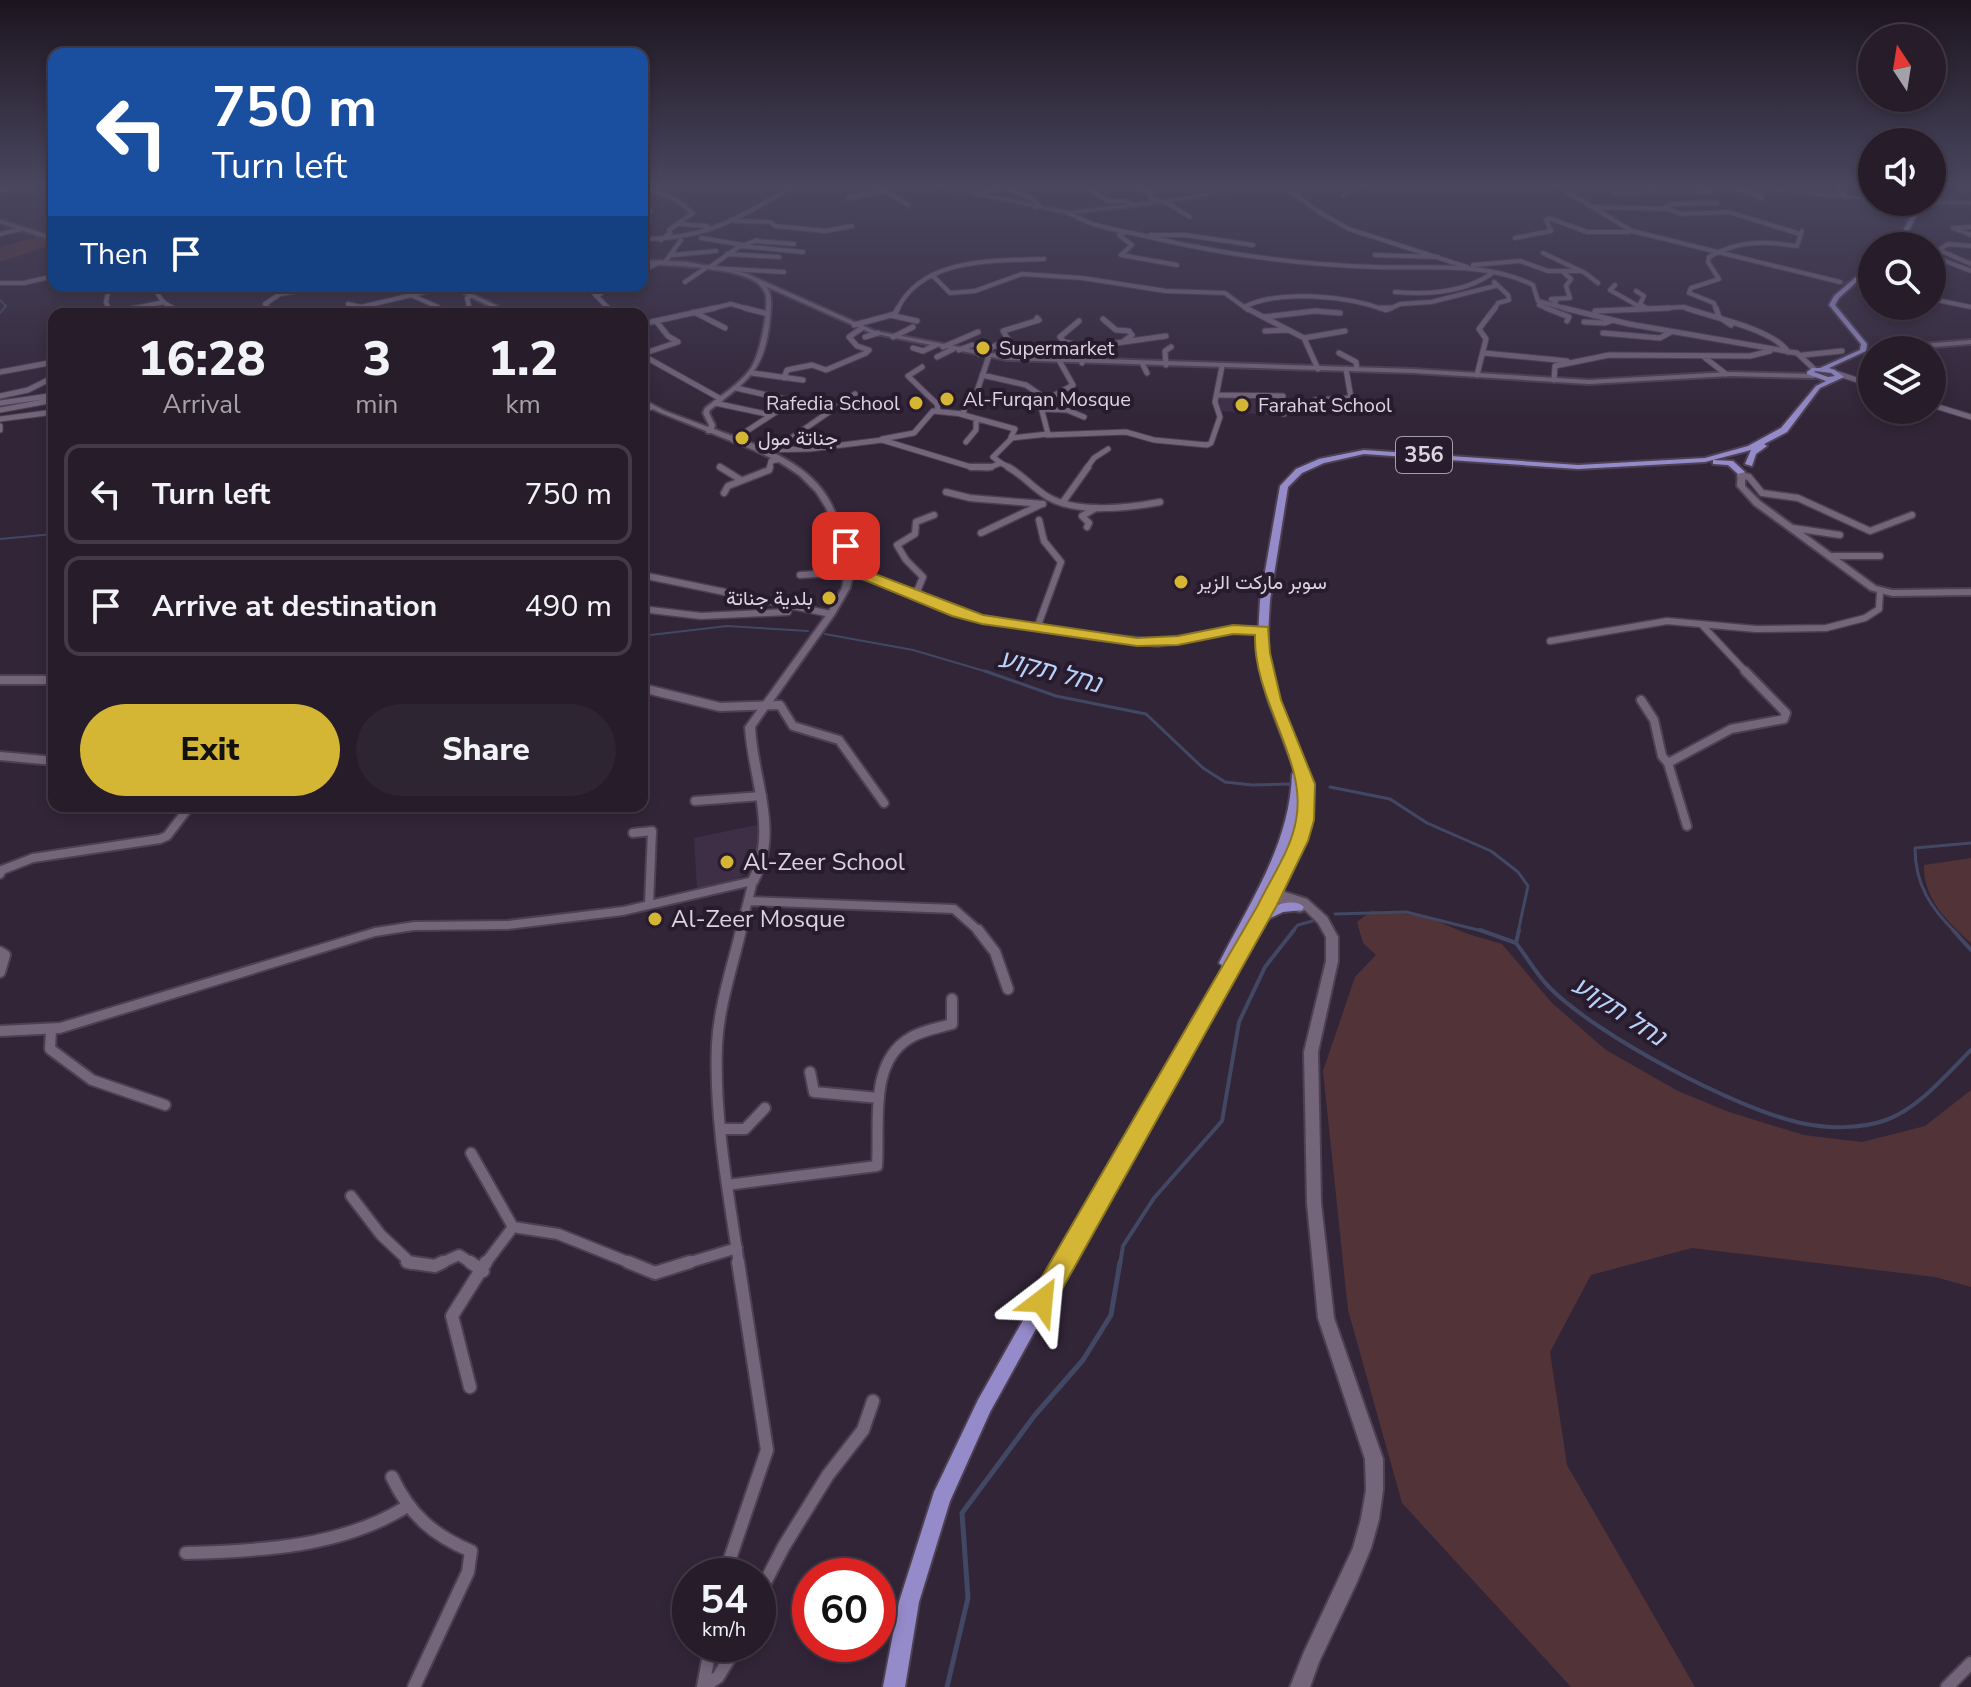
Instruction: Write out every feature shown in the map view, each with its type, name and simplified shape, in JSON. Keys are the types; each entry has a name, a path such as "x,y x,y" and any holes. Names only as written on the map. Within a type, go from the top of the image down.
{"main road":[{"path":"1858,277 1836,297 1832,305 1858,337"},
{"path":"1818,387 1858,358"},
{"path":"1818,387 1815,371 1835,374"},
{"name":"356","path":"1203,1014 1259,919 1295,818 1298,782 1294,751 1266,675 1262,653 1284,486 1299,471 1364,452 1547,466 1618,467 1679,464 1731,455 1778,434 1795,420 1818,387"},
{"path":"1740,474 1749,464 1752,453 1778,438 1778,434"},
{"path":"1731,455 1749,464"},
{"path":"1731,455 1742,465 1740,474"},
{"path":"1618,467 1655,468 1719,462 1730,463 1740,474"},
{"name":"356","path":"894,1687 909,1602 941,1499 984,1406 1269,893"},
{"path":"1259,919 1281,908 1298,907"}],"street":[{"path":"669,263 784,272"},
{"path":"685,282 715,263"},
{"path":"784,378 787,370 812,365 826,370 866,353 869,350 857,346 849,337 858,326 895,314 898,301 914,282 930,273 983,263"},
{"path":"1164,263 1177,265"},
{"path":"1287,263 1465,267 1504,263"},
{"path":"1456,263 1490,274 1528,281 1545,309 1569,317 1567,321"},
{"path":"1526,263 1564,273 1579,271"},
{"path":"1562,263 1595,278 1598,283"},
{"path":"1708,263 1719,279 1691,288 1689,293 1717,304 1715,313 1731,325"},
{"path":"1767,263 1840,282"},
{"path":"1949,263 1971,271"},
{"path":"709,267 752,279 775,292 878,333 989,356 1082,363 1357,369 1622,382 1815,371"},
{"path":"930,273 950,293 975,291 1022,274 1082,278 1166,291 1225,293 1244,307 1304,338 1318,369"},
{"path":"1564,273 1571,279 1566,286 1570,298 1551,299 1576,310"},
{"path":"1477,375 1486,339 1479,329 1488,321 1498,303 1509,300 1508,295 1495,286 1490,274"},
{"path":"1395,292 1436,292 1474,284 1490,274"},
{"path":"0,283 24,283 48,277"},
{"path":"1615,285 1610,290 1643,308"},
{"path":"1244,307 1283,297 1375,306 1386,310 1400,304 1431,302 1495,286"},
{"path":"1636,291 1644,296 1640,304 1643,308"},
{"path":"157,292 174,308"},
{"path":"268,307 265,304 275,296 295,292"},
{"path":"348,304 361,307 424,292"},
{"path":"463,292 498,308"},
{"path":"592,292 608,308"},
{"path":"596,296 603,292"},
{"path":"709,432 712,425 706,413 752,373 767,340 768,314 775,292"},
{"path":"411,295 438,307"},
{"path":"468,308 467,298 471,296"},
{"path":"1538,301 1671,332 1802,355 1842,351"},
{"path":"137,308 164,302"},
{"path":"1946,302 1971,307"},
{"path":"648,323 731,304 768,314"},
{"path":"1611,319 1595,311 1684,307 1777,338 1788,352"},
{"path":"1262,317 1315,311 1340,313"},
{"path":"693,312 725,328"},
{"path":"889,315 917,321"},
{"path":"979,354 1004,344 1008,339 1003,331 1009,327 1039,320 1037,318"},
{"path":"1103,319 1116,330 1129,331 1132,335 1124,342"},
{"path":"1584,322 1605,323 1611,319"},
{"path":"648,353 678,342 656,321"},
{"path":"1079,321 1061,340 1088,347 1166,336"},
{"path":"893,337 913,327"},
{"path":"1265,331 1289,330"},
{"path":"1304,338 1345,331"},
{"path":"913,348 923,351 978,332"},
{"path":"1603,333 1660,338 1671,332"},
{"path":"865,337 878,333"},
{"path":"1946,344 1971,342"},
{"path":"937,357 972,345"},
{"path":"1082,363 1088,347"},
{"path":"1166,365 1165,351 1171,347"},
{"path":"1554,380 1555,366 1609,355 1750,356 1770,349"},
{"path":"1339,353 1356,362 1357,369"},
{"path":"1484,353 1576,362"},
{"path":"1802,355 1815,371"},
{"path":"960,414 965,411 968,396 977,391 989,356"},
{"path":"1704,356 1726,374"},
{"path":"648,359 718,401 771,415"},
{"path":"1047,435 1040,403 1073,385 1060,362"},
{"path":"0,372 48,363"},
{"path":"1143,365 1147,373"},
{"path":"1012,438 1126,432 1154,440 1207,445 1211,443 1220,417 1215,402 1219,395 1222,366"},
{"path":"922,367 908,376 937,404 938,410"},
{"path":"1315,400 1351,398 1346,369"},
{"path":"752,373 803,380"},
{"path":"1835,374 1858,381"},
{"path":"982,375 1026,385 1045,398"},
{"path":"0,396 28,390 48,380"},
{"path":"733,440 792,399 736,388"},
{"path":"724,493 728,486 769,470 775,454 855,394"},
{"path":"1219,395 1283,396 1284,414"},
{"path":"0,403 48,399"},
{"path":"0,410 48,399"},
{"path":"648,405 709,432 775,454 882,440 914,433 933,411 960,414 976,421 1015,429 1012,438 994,454 1001,463 1021,474 1046,501"},
{"path":"648,409 652,407"},
{"path":"1042,409 1067,410 1084,417"},
{"path":"1946,409 1971,417"},
{"path":"0,419 48,413"},
{"path":"966,442 976,430 976,421"},
{"path":"882,440 971,467 988,468 1001,463"},
{"path":"1063,502 1088,465 1100,452 1108,449"},
{"path":"730,1558 767,1450 727,1185 717,1045 722,1007 748,901 753,881 760,870 765,824 762,796 754,771 750,727 831,614 852,576 821,491 775,454"},
{"path":"720,467 742,480"},
{"path":"1912,515 1870,531 1798,498 1762,493 1749,477 1740,474 1741,486 1772,515 1880,592 1971,592"},
{"path":"946,492 966,499 1017,498 1139,511 1160,502"},
{"path":"981,533 1003,528 1022,512 1046,501"},
{"path":"1087,527 1089,523 1082,516 1096,508"},
{"path":"910,594 918,589 923,577 906,560 897,545 915,534 916,522 934,515"},
{"path":"1037,628 1061,562 1044,541 1039,520"},
{"path":"1793,528 1840,535"},
{"path":"1833,556 1880,556"},
{"path":"800,575 852,576 879,582 982,619 1158,643 1233,630 1263,631"},
{"path":"648,576 681,579 796,611 831,614"},
{"path":"1550,641 1685,619 1701,624 1777,631 1838,625 1873,615 1880,605 1880,592"},
{"path":"648,610 701,616 747,616 796,611"},
{"path":"1668,763 1731,729 1784,719 1786,713 1701,624"},
{"path":"0,680 48,680"},
{"path":"648,689 720,707 780,705 793,726 839,740 884,803"},
{"path":"1641,700 1654,720 1662,756 1668,763 1687,826"},
{"path":"0,756 48,760"},
{"path":"695,801 762,796"},
{"path":"0,874 2,870 33,858 160,839 167,836 185,812"},
{"path":"633,833 652,831 649,904"},
{"path":"0,1031 51,1029 375,932 414,926 507,925 623,911 753,881"},
{"path":"1269,893 1319,916"},
{"path":"1269,893 1303,902 1329,929 1334,948 1311,1052 1314,1203 1320,1274 1333,1344 1368,1437 1377,1479 1369,1533 1323,1627 1300,1687"},
{"path":"748,901 954,909 976,928 1001,958 1008,989"},
{"path":"0,952 5,955 0,972"},
{"path":"727,1185 877,1166 879,1098 888,1061 906,1040 952,1024 952,999"},
{"path":"51,1029 50,1049 92,1080 165,1105"},
{"path":"810,1072 814,1092 879,1098"},
{"path":"721,1129 745,1129 765,1108"},
{"path":"471,1153 513,1227"},
{"path":"351,1196 381,1235 409,1264 435,1266 459,1255 483,1271"},
{"path":"513,1227 558,1234 655,1273 737,1248"},
{"path":"470,1387 452,1316 499,1241 513,1227"},
{"path":"776,1561 828,1475 863,1430 873,1401"},
{"path":"392,1477 406,1507 436,1537 471,1551 468,1572 414,1687"},
{"path":"186,1553 276,1550 380,1523 406,1507"},
{"path":"703,1687 708,1662"},
{"path":"703,1687 718,1677 727,1662"},
{"path":"1947,1687 1971,1663"}],"shaded area":[{"name":"Farahat School","path":"1219,398 1263,398 1268,415 1220,411"},
{"name":"Al-Zeer School","path":"761,824 757,868 734,880 697,889 694,838"},
{"path":"1971,858 1971,943 1938,909 1928,889 1924,865"},
{"path":"1371,911 1425,916 1502,944 1552,1003 1606,1050 1678,1091 1729,1112 1804,1135 1862,1142 1925,1126 1971,1090 1971,1287 1935,1277 1692,1248 1591,1275 1550,1352 1567,1465 1695,1687 1571,1687 1402,1503 1348,1310 1323,1071 1355,977 1376,955 1363,943 1357,922"}],"waterway":[{"path":"0,300 6,306 0,313"},
{"path":"39,412 48,410"},
{"path":"0,539 48,535"},
{"path":"648,635 727,626 808,631"},
{"name":"נחל תקוע","path":"825,634 913,650 989,672"},
{"name":"נחל תקוע","path":"985,671 989,672"},
{"name":"נחל תקוע","path":"989,672 1056,696 1146,714 1203,768 1225,782 1290,784"},
{"name":"נחל תקוע","path":"1330,787 1390,799 1427,823 1491,851 1518,872 1528,886 1518,932"},
{"name":"נחל תקוע","path":"1955,932 1938,913 1921,884 1915,848 1971,843"},
{"path":"1335,914 1406,912 1484,932"},
{"path":"1292,932 1298,925 1316,920"},
{"path":"1120,1264 1123,1246 1154,1198 1222,1121 1239,1022 1265,967 1294,930"},
{"path":"1480,930 1484,932"},
{"name":"נחל תקוע","path":"1516,943 1519,930"},
{"name":"נחל תקוע","path":"1953,930 1971,950"},
{"path":"1484,932 1516,943"},
{"name":"נחל תקוע","path":"1516,943 1544,982 1599,1027 1705,1086 1741,1103 1801,1123 1844,1127 1866,1125 1898,1115 1921,1099 1971,1050"},
{"path":"947,1687 968,1598 962,1513 1035,1415 1083,1360 1111,1315 1120,1262"}],"tunnel":[{"path":"1840,282 1858,285"}],"place":[{"name":"Supermarket","path":"983,348"},
{"name":"Al-Furqan Mosque","path":"947,399"},
{"name":"Rafedia School","path":"916,403"},
{"name":"Farahat School","path":"1242,405"},
{"name":"جناتة مول","path":"742,438"},
{"name":"سوبر ماركت الزير","path":"1181,582"},
{"name":"بلدية جناتة","path":"829,598"},
{"name":"Al-Zeer School","path":"727,862"},
{"name":"Al-Zeer Mosque","path":"655,919"}],"route":[{"path":"846,546 851,563 862,574 957,613 1010,625 1158,643 1233,630 1263,631 1262,653 1273,700 1302,767 1307,802 1299,841 1249,938 1042,1301"}]}
